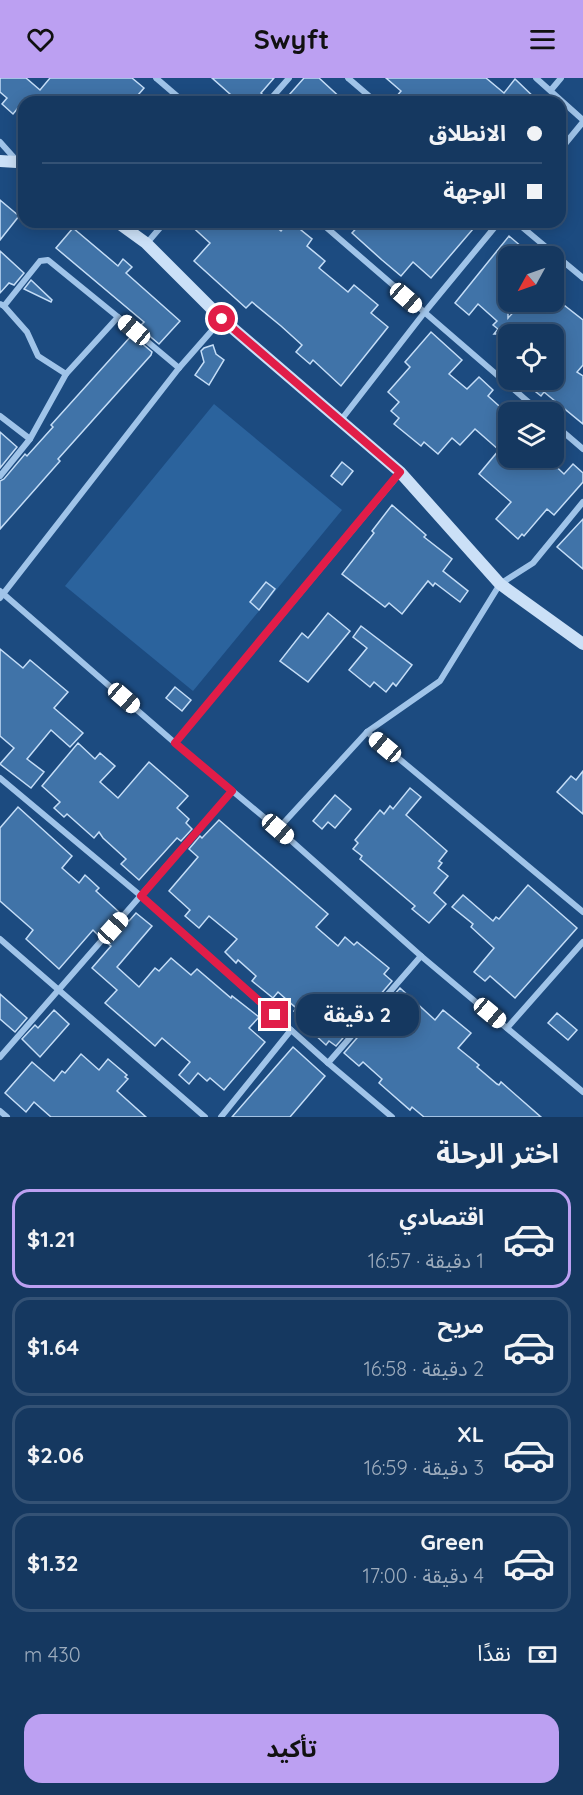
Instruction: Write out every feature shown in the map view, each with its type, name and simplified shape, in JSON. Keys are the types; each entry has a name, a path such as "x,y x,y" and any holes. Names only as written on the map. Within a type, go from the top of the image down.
{"street":[{"path":"156,78 177,96"},
{"path":"273,96 289,78"},
{"path":"348,78 369,96"},
{"path":"536,78 557,96"},
{"path":"551,90 561,78"},
{"path":"566,105 583,121 566,142"},
{"path":"0,142 18,161"},
{"path":"0,161 18,163"},
{"path":"125,228 146,243 222,319 400,472 500,584 583,644"},
{"path":"146,243 160,228"},
{"path":"327,228 528,402"},
{"path":"341,420 494,228"},
{"path":"523,228 583,278"},
{"path":"66,374 38,356 27,332 2,305 40,261 48,260 179,368"},
{"path":"0,476 30,439 66,374 118,317"},
{"path":"222,319 179,368 1,594 278,829 421,956 583,1092"},
{"path":"0,416 30,439"},
{"path":"564,433 583,449"},
{"path":"175,743 400,472"},
{"path":"278,829 367,732 440,681 500,584 533,563 583,502"},
{"path":"367,732 583,912"},
{"path":"0,789 3,780 141,896 392,1117"},
{"path":"0,1057 232,791"},
{"path":"0,939 57,991 205,1117"},
{"path":"507,1028 583,942"},
{"path":"328,1063 421,956"},
{"path":"221,1117 291,1030"},
{"path":"0,1111 7,1117"}],"shaded area":[{"path":"214,404 342,510 193,691 65,586"}],"building":[{"path":"0,78 26,78 40,90 50,78 132,78 144,88 137,96 18,96 18,108 13,114 2,104 7,98 0,92"},
{"path":"212,78 274,78 261,93 262,96 232,96"},
{"path":"304,78 319,78 338,96 290,96"},
{"path":"386,78 486,78 504,93 515,79 533,96 397,96 401,91"},
{"path":"0,200 18,217 0,240"},
{"path":"73,228 118,266 123,259 132,267 126,273 180,321 159,344 139,327 144,322 56,248"},
{"path":"194,228 277,228 281,231 283,228 298,228 312,239 307,246 325,261 319,268 348,292 354,285 378,305 371,313 388,327 341,386 313,360 310,364 296,352 302,345 281,326 252,302 246,308 194,261 210,243"},
{"path":"357,228 474,228 431,278 413,262 401,276 352,233"},
{"path":"509,236 521,246 501,246"},
{"path":"498,250 498,312 508,312 508,318 514,312 564,312 564,305 583,320 583,365 577,372 583,376 583,424 564,408 564,402 556,402 544,392 541,396 534,390 564,390 564,324 498,324 498,329 493,325 497,321 478,304 469,315 455,303"},
{"path":"0,251 24,273 14,285 9,283 0,293"},
{"path":"31,280 52,300 51,302 24,289"},
{"path":"431,332 462,360 449,374 467,389 479,377 493,390 488,396 498,405 498,449 475,429 460,445 452,438 438,454 424,442 421,446 394,424 399,418 391,411 399,402 388,392 410,367 405,362"},
{"path":"132,335 152,352 151,355 58,459 60,461 0,529 0,481 25,454 27,456 53,427 51,425"},
{"path":"213,345 216,354 224,360 209,385 195,375 204,362 201,351"},
{"path":"0,432 17,447 0,468"},
{"path":"498,451 498,468 558,468 564,474 573,464 583,473 583,482 554,515 547,509 524,536 522,534 518,539 496,519 511,502 479,474"},
{"path":"342,462 353,471 342,485 331,476"},
{"path":"392,505 426,535 424,537 452,559 443,571 468,591 460,602 435,583 433,586 428,581 402,614 389,603 385,607 342,574 374,533 372,531"},
{"path":"583,519 583,569 557,547"},
{"path":"266,582 275,589 259,610 250,602"},
{"path":"328,613 350,631 308,682 280,661 302,633 308,638"},
{"path":"361,626 412,665 396,686 393,683 386,692 374,682 370,687 349,670 367,648 353,637"},
{"path":"0,649 23,668 30,660 68,692 54,708 83,733 70,747 51,730 27,759 44,772 31,788 0,764 14,748 0,736"},
{"path":"175,687 191,700 182,711 166,698"},
{"path":"78,743 95,759 100,753 115,766 100,782 118,798 149,762 188,796 177,808 189,819 186,823 192,829 181,841 177,838 139,880 121,864 126,859 99,832 94,838 67,814 64,817 54,808 60,802 42,786"},
{"path":"583,771 583,814 557,792 571,776 576,780"},
{"path":"410,788 421,797 406,815 447,851 439,861 442,863 438,868 448,876 434,893 446,904 429,923 412,909 415,906 360,859 362,856 353,849 358,843 355,840 380,810 384,814 390,806 393,809"},
{"path":"335,795 351,809 335,828 328,822 322,829 313,821"},
{"path":"18,807 72,856 62,868 79,883 85,875 99,888 96,891 119,912 99,936 93,930 59,969 26,939 33,930 0,901 0,828"},
{"path":"219,820 328,914 316,927 338,946 345,937 354,945 357,942 389,968 384,974 392,981 336,1046 329,1041 326,1045 314,1034 317,1030 294,1011 296,1008 278,992 273,998 252,981 256,976 238,960 236,963 225,952 237,939 209,916 199,928 185,916 190,910 169,891 198,857 189,849"},
{"path":"528,885 577,928 515,998 490,976 485,981 474,972 494,948 471,927 473,924 452,907 463,895 493,921 496,917 499,919"},
{"path":"136,913 152,926 117,967 139,987 155,968 159,971 171,958 191,975 197,969 231,998 232,996 259,1017 249,1028 265,1042 224,1090 210,1078 207,1081 198,1073 189,1084 179,1075 190,1062 162,1038 155,1046 105,1003 117,990 92,968 111,946 107,943 127,919 129,921"},
{"path":"400,988 435,1020 443,1010 471,1033 458,1048 497,1084 501,1082 541,1117 424,1117 412,1107 410,1110 379,1083 382,1079 363,1062 359,1066 344,1053"},
{"path":"0,994 27,1018 15,1032 0,1019"},
{"path":"54,1010 69,1024 40,1057 22,1039 35,1025 38,1028"},
{"path":"557,1013 577,1030 568,1040 548,1023"},
{"path":"293,1047 325,1076 290,1117 232,1117"},
{"path":"81,1054 99,1070 108,1059 127,1075 125,1077 128,1079 117,1091 146,1117 51,1117 34,1102 26,1112 5,1093 32,1062 54,1081 62,1071 65,1073"}],"route":[{"path":"222,319 400,472 175,743 232,791 141,896 275,1015"}]}
